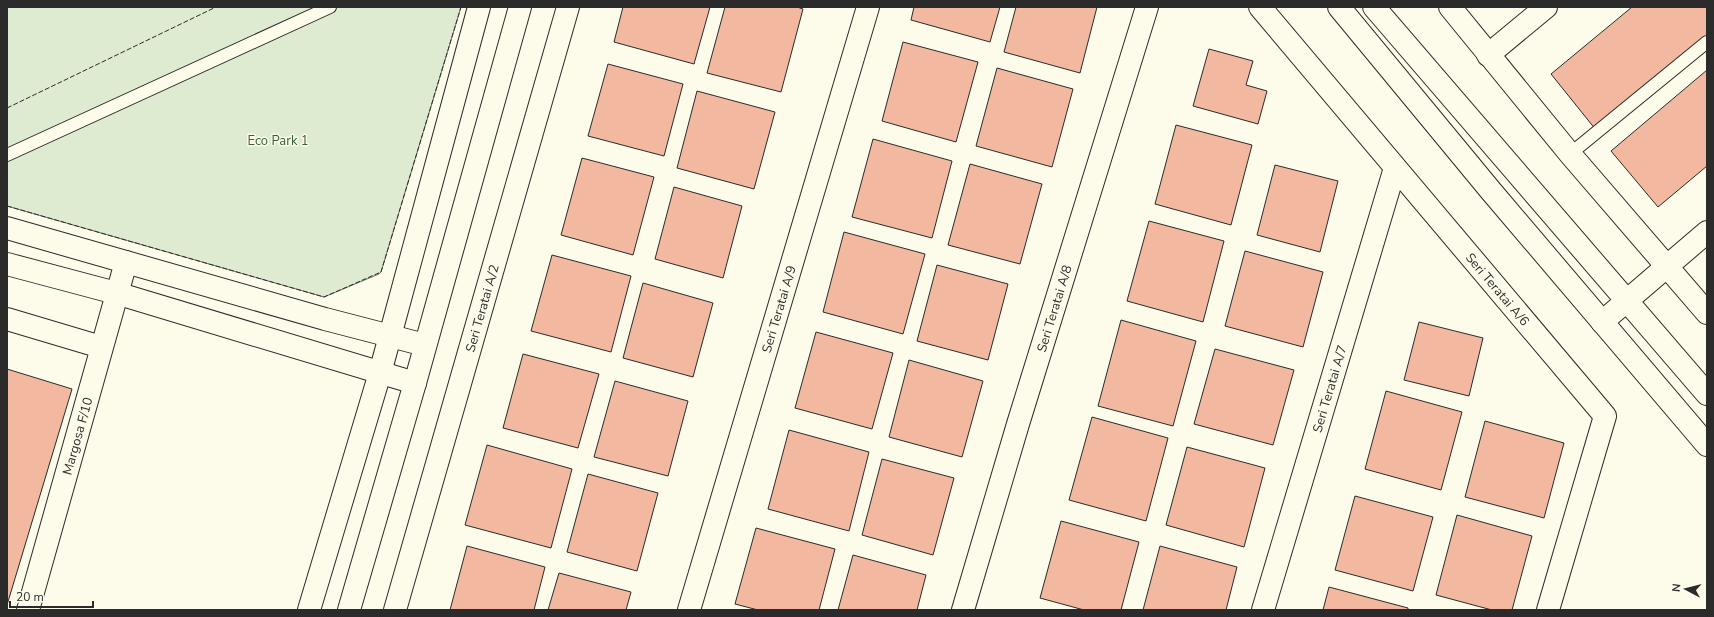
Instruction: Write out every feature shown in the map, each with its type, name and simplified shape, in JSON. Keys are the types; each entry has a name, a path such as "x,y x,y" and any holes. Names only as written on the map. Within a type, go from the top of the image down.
{"street":[{"path":"309,610 380,373 479,7"},
{"path":"348,610 415,383 520,7"},
{"name":"Seri Teratai A/2","path":"395,610 568,7"},
{"name":"Seri Teratai A/9","path":"689,610 868,7"},
{"name":"Seri Teratai A/8","path":"963,610 1018,424 1147,7"},
{"name":"Seri Teratai A/6","path":"1260,7 1605,416 1548,610"},
{"path":"1339,7 1602,322 1707,445"},
{"path":"1374,7 1707,394"},
{"path":"1450,7 1570,154 1707,313"},
{"path":"1488,55 1546,7"},
{"name":"Seri Teratai A/7","path":"1264,610 1395,168"},
{"path":"7,228 389,337 425,345"},
{"path":"1602,322 1707,232"},
{"name":"Margosa F/10","path":"28,610 116,293 126,262"},
{"path":"7,264 116,293 415,383"},
{"path":"7,319 101,347"}],"lane":[{"path":"7,155 330,7"},
{"path":"1570,154 1707,42"}],"green space":[{"name":"Eco Park 1","path":"7,7 461,7 381,272 324,297 7,206"}],"building":[{"path":"623,7 710,7 694,64 614,42"},
{"path":"725,7 797,7 803,9 781,92 707,73"},
{"path":"914,7 1000,7 990,42 911,20"},
{"path":"1016,7 1097,7 1080,73 1004,52"},
{"path":"1632,7 1707,7 1707,38 1596,130 1551,74"},
{"path":"903,42 978,62 956,142 882,121"},
{"path":"1209,49 1253,61 1246,85 1267,91 1258,124 1193,106"},
{"path":"608,64 683,84 664,156 588,136"},
{"path":"997,68 1073,89 1052,167 976,146"},
{"path":"1707,70 1707,166 1658,207 1611,151"},
{"path":"697,91 775,112 754,189 677,168"},
{"path":"1176,125 1252,145 1231,225 1155,204"},
{"path":"873,139 952,161 932,238 852,217"},
{"path":"582,158 654,177 633,255 561,235"},
{"path":"970,164 1042,184 1020,264 948,245"},
{"path":"1275,165 1338,181 1320,252 1257,235"},
{"path":"674,187 742,206 723,278 655,259"},
{"path":"1149,221 1224,241 1203,322 1127,301"},
{"path":"844,232 925,254 903,334 823,312"},
{"path":"1245,251 1323,272 1303,347 1225,326"},
{"path":"552,255 631,276 611,352 531,331"},
{"path":"937,265 1008,284 988,360 917,341"},
{"path":"643,283 713,303 693,377 623,358"},
{"path":"1121,320 1196,341 1173,426 1098,406"},
{"path":"1419,322 1483,338 1469,396 1404,380"},
{"path":"816,332 893,353 872,429 795,408"},
{"path":"1215,349 1294,370 1273,445 1194,424"},
{"path":"523,354 599,374 578,448 503,428"},
{"path":"909,360 983,381 962,457 889,437"},
{"path":"7,369 72,389 7,605"},
{"path":"615,381 688,401 668,476 594,457"},
{"path":"1386,391 1462,412 1441,490 1365,469"},
{"path":"1092,417 1168,438 1146,521 1069,500"},
{"path":"1485,421 1564,443 1544,518 1465,497"},
{"path":"789,430 869,452 849,531 768,509"},
{"path":"487,445 572,469 551,548 465,525"},
{"path":"1187,447 1265,468 1244,547 1166,525"},
{"path":"882,459 954,478 933,555 862,535"},
{"path":"588,474 658,493 637,571 567,552"},
{"path":"1355,496 1433,517 1413,591 1335,570"},
{"path":"1457,515 1532,536 1512,610 1492,610 1436,595"},
{"path":"1061,521 1139,542 1121,610 1084,610 1040,598"},
{"path":"756,528 835,549 819,610 758,610 735,604"},
{"path":"467,546 545,567 534,610 450,610"},
{"path":"1160,546 1237,567 1226,610 1143,610"},
{"path":"853,555 926,575 917,610 838,610"},
{"path":"559,573 631,592 626,610 548,610"},
{"path":"1329,587 1408,608 1408,610 1323,610"}],"fence":[{"path":"7,108 216,7"},
{"path":"7,206 324,297 381,272 461,7"}]}
